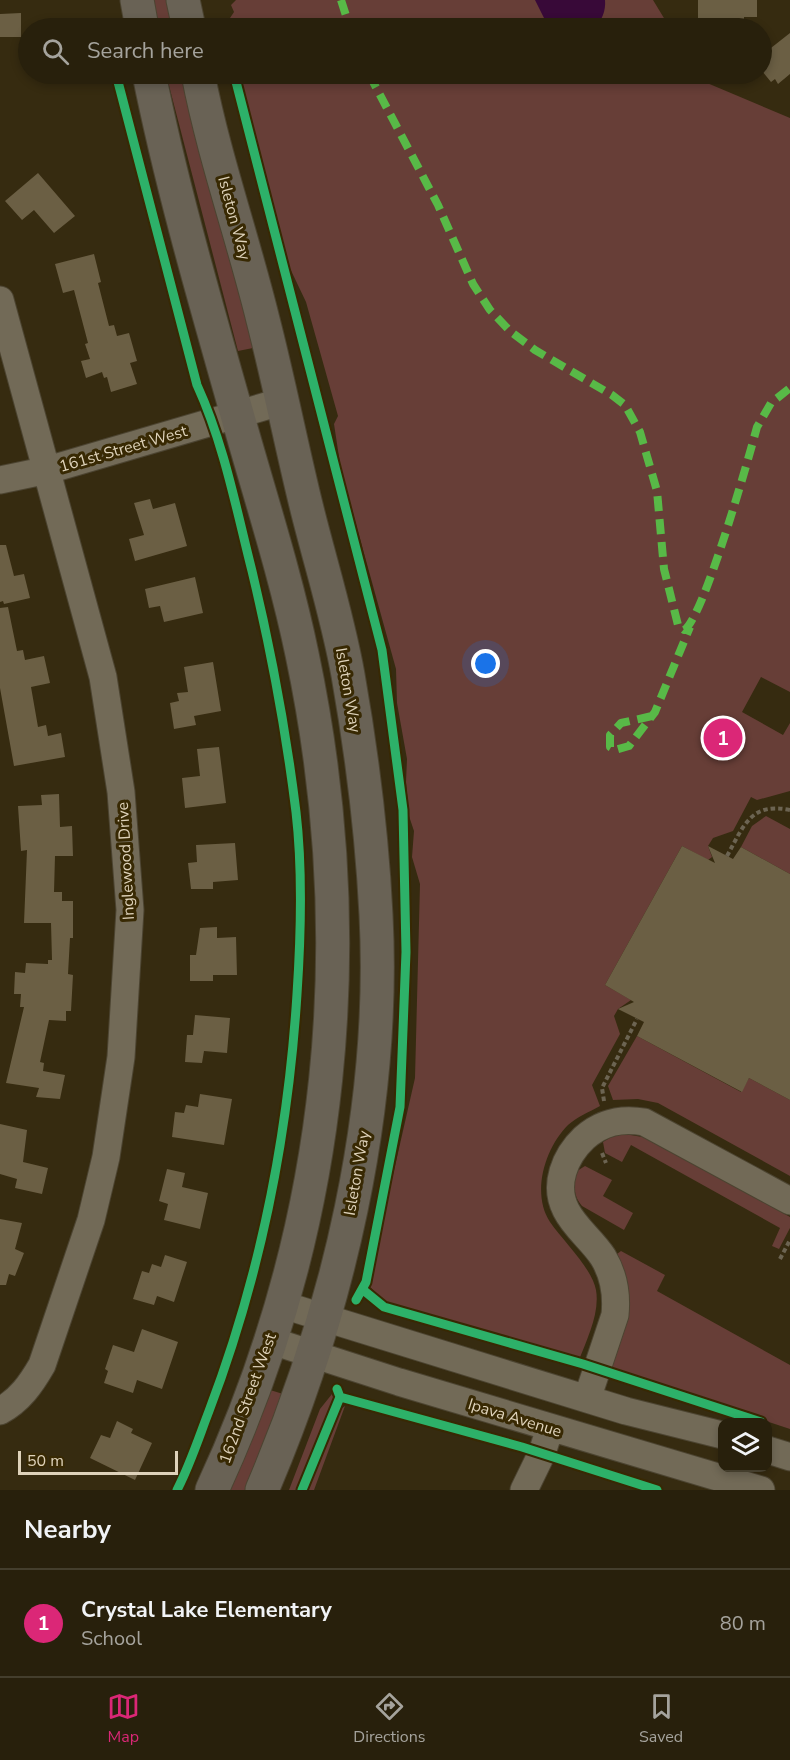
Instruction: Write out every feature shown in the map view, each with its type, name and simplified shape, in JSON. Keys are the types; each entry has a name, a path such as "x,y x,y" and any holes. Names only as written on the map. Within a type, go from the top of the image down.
{"main road":[{"path":"137,0 140,18"},
{"path":"183,0 187,18"},
{"path":"151,84 237,415 284,581 311,699 324,801 333,933 331,1042 323,1109 301,1226 280,1304"},
{"name":"Isleton Way","path":"201,84 264,321 280,402 348,674 364,789 376,915 376,1009 371,1076 352,1202 325,1318"},
{"name":"162nd Street West","path":"212,1490 269,1340 280,1304"},
{"path":"262,1490 314,1354 325,1318"}],"street":[{"name":"Inglewood Drive","path":"0,300 103,677 121,792 130,910 121,1057 106,1157 91,1220 49,1350 32,1382 4,1416"},
{"name":"161st Street West","path":"0,480 48,470 280,402"},
{"path":"587,1399 615,1315 616,1301 615,1288 604,1259 572,1218 562,1199 562,1175 575,1147 606,1124 629,1120 644,1122 790,1201"},
{"path":"280,1304 587,1399 718,1434"},
{"name":"Ipava Avenue","path":"269,1340 550,1428 761,1490"},
{"path":"524,1490 542,1454 550,1428"},
{"path":"772,1451 790,1458"}],"path":[{"path":"727,856 754,813 772,806 790,810"},
{"path":"605,1108 602,1088 638,1019"},
{"path":"780,1259 790,1240"}],"shaded area":[{"path":"153,0 169,0 173,18 156,18"},
{"path":"236,0 653,0 664,18 230,18 234,12 231,5"},
{"path":"535,0 605,0 601,18 544,18"},
{"path":"169,84 187,84 253,348 238,351"},
{"path":"240,84 709,84 790,118 790,692 761,677 742,712 783,735 790,723 790,791 757,800 751,797 733,831 713,838 708,846 712,857 708,860 682,846 605,985 631,1000 618,1009 614,1016 620,1034 592,1085 600,1106 572,1122 560,1135 547,1158 541,1185 544,1210 550,1222 583,1264 596,1290 594,1317 579,1360 397,1307 384,1301 368,1285 415,1078 420,884 412,857 414,831 409,816 406,782 407,759 397,703 396,669 341,470 334,424 338,416 306,302 286,260"},
{"path":"766,816 790,829 790,874 741,847 752,826"},
{"path":"637,1036 741,1092 749,1078 790,1100 790,1176 658,1103 638,1099 613,1100 608,1086"},
{"path":"625,1134 648,1138 790,1217 790,1228 779,1249 772,1246 780,1228 631,1145 622,1162 605,1153 603,1142 613,1136"},
{"path":"585,1166 612,1180 603,1196 633,1213 624,1230 582,1206 579,1202 575,1194 575,1180 577,1171"},
{"path":"621,1251 665,1275 657,1291 790,1365 790,1429 772,1423 772,1418 757,1418 611,1370 626,1322 617,1254"},
{"path":"267,1389 283,1394 246,1490 229,1490"},
{"path":"332,1394 334,1400 298,1490 289,1490 320,1409"},
{"path":"345,1406 314,1490 306,1490 334,1414"}],"building":[{"path":"698,0 757,0 757,17 698,18"},
{"path":"21,13 21,18 18,18 18,37 0,37 0,14"},
{"path":"790,33 790,74 778,84 775,79 772,81 772,47"},
{"path":"38,173 75,216 54,233 34,210 22,220 5,201"},
{"path":"94,254 101,282 98,283 109,326 114,325 117,336 129,333 137,361 130,363 137,384 111,392 107,377 104,378 102,372 86,378 81,361 90,359 85,344 88,343 74,290 63,293 55,264"},
{"path":"150,499 153,509 175,503 187,546 135,561 129,539 144,535 134,503"},
{"path":"0,545 6,545 14,576 24,574 30,598 4,604 3,601 0,602"},
{"path":"195,577 203,613 164,622 160,606 149,608 145,589"},
{"path":"8,607 17,651 23,650 25,660 44,656 50,683 31,687 38,727 46,725 48,736 61,733 65,757 14,766 0,688 0,608"},
{"path":"213,662 221,711 194,716 196,725 174,729 170,703 179,701 177,693 188,692 184,667"},
{"path":"219,747 226,803 185,808 182,778 200,776 197,749"},
{"path":"59,794 60,827 72,826 73,856 55,856 54,892 62,892 62,901 73,901 73,938 70,938 68,974 73,975 71,1011 66,1011 66,1021 49,1020 40,1062 44,1063 43,1071 65,1075 60,1099 36,1097 39,1088 6,1083 24,1007 20,1007 21,994 14,994 15,972 25,973 26,963 48,964 48,960 52,960 51,923 24,923 27,850 21,851 18,806 42,805 41,795"},
{"path":"235,843 238,880 213,882 213,889 191,889 188,863 197,862 196,845"},
{"path":"682,846 715,863 708,846 733,859 741,847 790,874 790,1100 749,1078 742,1092 637,1036 644,1022 618,1009 634,1002 605,985"},
{"path":"217,927 217,938 236,937 237,975 213,975 213,981 190,981 190,955 196,955 200,928"},
{"path":"195,1015 230,1018 227,1053 204,1051 202,1063 185,1062 187,1035 193,1035"},
{"path":"200,1094 232,1099 224,1145 172,1137 175,1112 184,1113 186,1105 198,1107"},
{"path":"0,1124 27,1130 23,1162 48,1168 42,1194 15,1188 17,1179 0,1174"},
{"path":"167,1169 185,1173 182,1187 208,1193 200,1229 164,1220 168,1204 159,1201"},
{"path":"0,1219 22,1223 15,1249 24,1253 15,1276 9,1274 6,1285 0,1285"},
{"path":"165,1255 187,1262 174,1302 157,1296 154,1305 133,1299 142,1271 149,1273 152,1264 161,1267"},
{"path":"142,1329 178,1342 162,1389 137,1380 133,1393 104,1383 108,1371 105,1369 113,1345 134,1352"},
{"path":"117,1421 133,1429 131,1433 152,1443 135,1480 90,1458 101,1435 110,1438"}],"marked path":[{"path":"341,0 347,18"},
{"path":"374,84 438,205 473,284 490,310 510,331 535,350 625,405 640,432 657,491 664,569 678,625 684,630 692,620 713,569 757,427 771,403 790,388"},
{"path":"652,716 621,723 610,735 610,747 615,750 629,746 655,712 690,627"}],"cycle path":[{"path":"119,84 197,385 222,453 252,571 283,721 300,857 300,949 293,1047 287,1101 269,1206 257,1258 227,1360 194,1451 177,1490"},
{"path":"237,84 382,650 403,810 406,952 400,1107 366,1282 356,1300"},
{"path":"362,1289 384,1307 583,1364 749,1418"},
{"path":"302,1490 340,1397 337,1389"},
{"path":"340,1397 522,1447 657,1490"}],"place":[{"name":"Crystal Lake Elementary","path":"723,738"}]}
